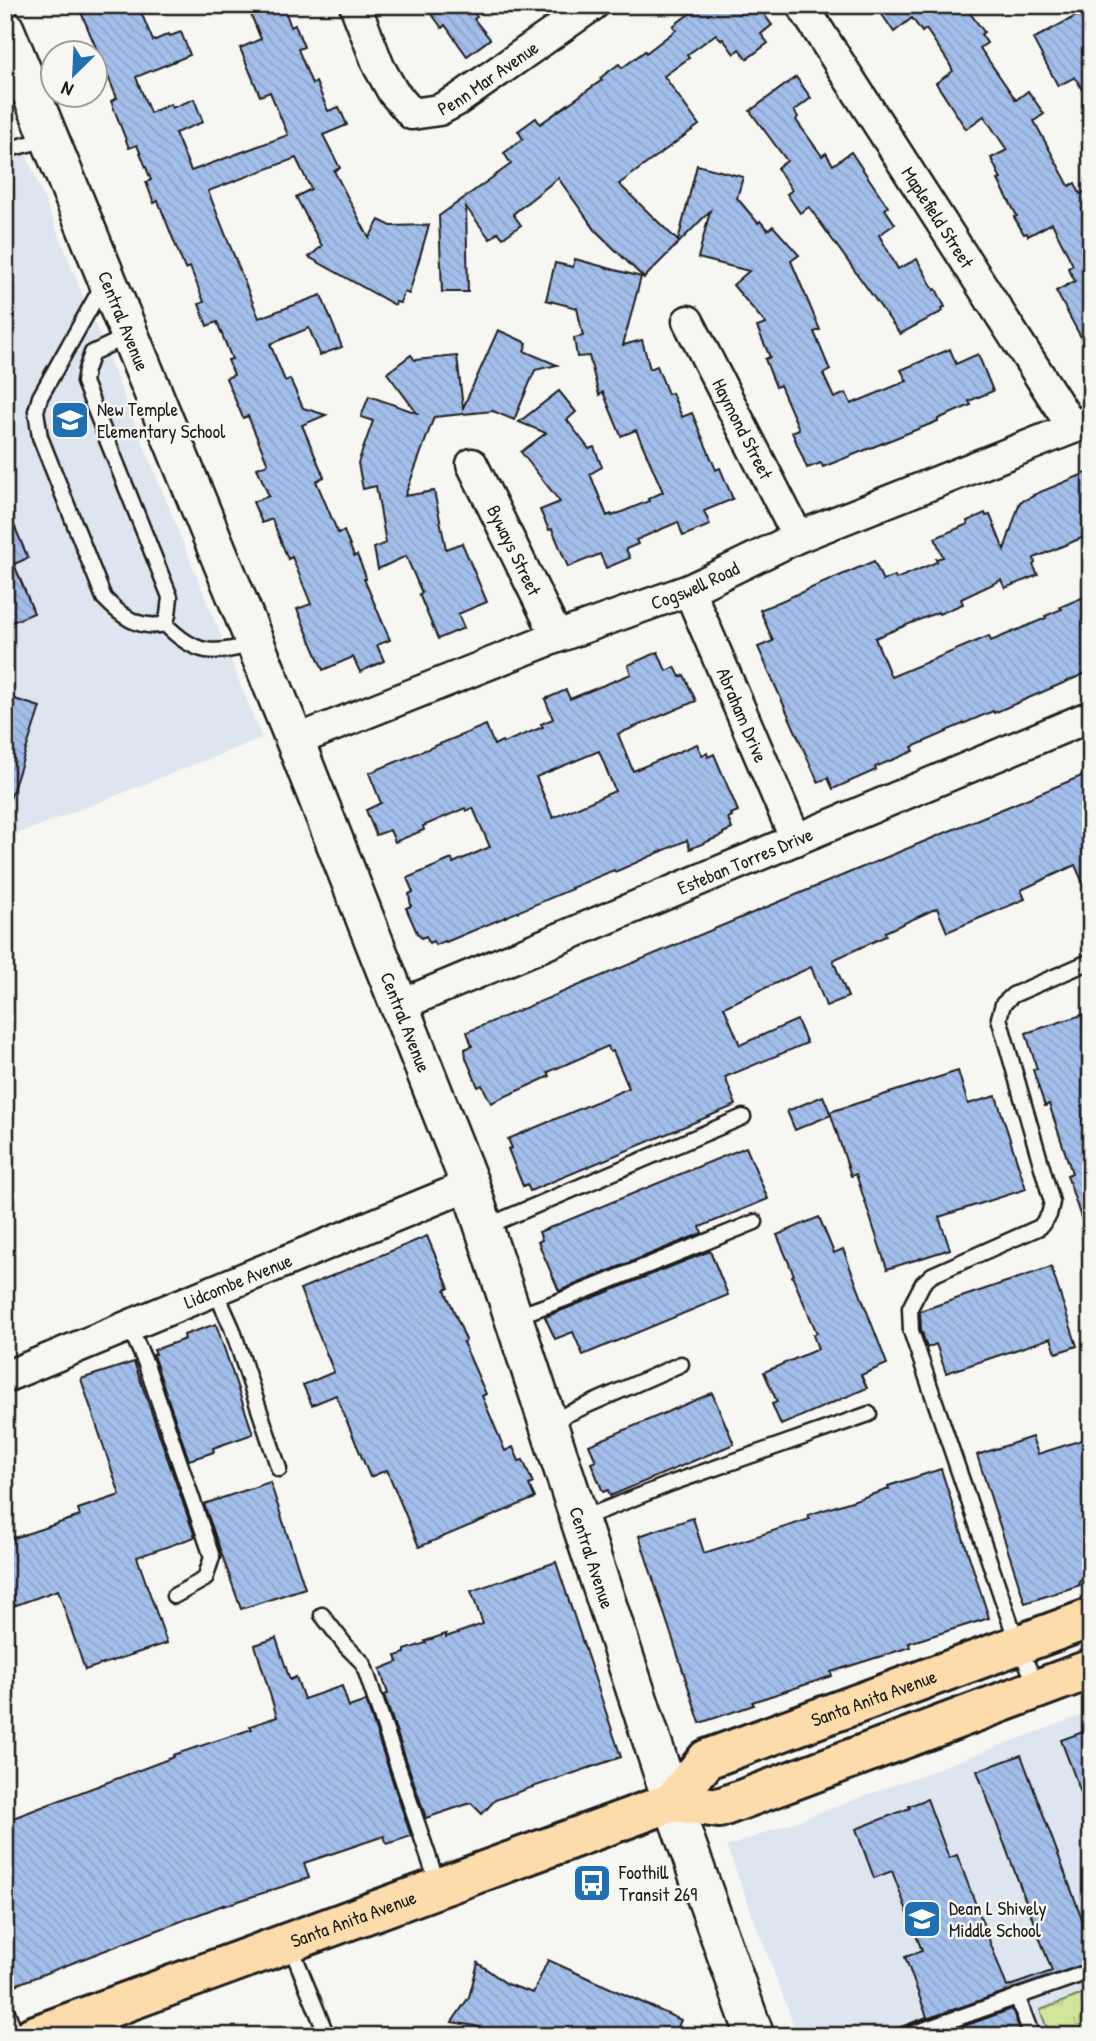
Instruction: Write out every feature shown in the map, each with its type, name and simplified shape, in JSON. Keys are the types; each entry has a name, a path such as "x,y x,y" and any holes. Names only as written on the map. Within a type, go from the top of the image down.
{"main road":[{"name":"Santa Anita Avenue","path":"672,1802 707,1759 1091,1618"},
{"name":"Santa Anita Avenue","path":"33,2036 672,1802 719,1808 1091,1669"}],"street":[{"name":"Penn Mar Avenue","path":"355,5 379,67 393,92 412,114 439,110 456,101 593,5"},
{"name":"Maplefield Street","path":"802,5 1082,424"},
{"name":"Central Avenue","path":"5,29 295,741 470,1185 672,1802 755,2036"},
{"name":"Haymond Street","path":"688,321 798,537"},
{"name":"Cogswell Road","path":"295,741 557,637 689,590 798,537 1082,424"},
{"name":"Byways Street","path":"472,464 557,637"},
{"name":"Abraham Drive","path":"689,590 796,841"},
{"name":"Esteban Torres Drive","path":"400,1005 1091,716"},
{"name":"Lidcombe Avenue","path":"5,1377 470,1185"}],"lane":[{"path":"5,150 50,138"},
{"path":"107,279 40,397 36,411 40,437 104,598 115,609 137,623 153,626 165,624"},
{"path":"130,335 92,353 84,382 170,597 165,624"},
{"path":"165,624 180,639 196,647 219,652 255,644"},
{"path":"1038,1689 1018,1645 911,1331 910,1308 923,1283 932,1275 1040,1227 1049,1216 1052,1202 999,1018 1003,1004 1013,995 1091,961"},
{"path":"484,1228 743,1117"},
{"path":"513,1317 755,1222"},
{"path":"215,1290 232,1328 279,1469"},
{"path":"129,1326 146,1364 212,1557 205,1579 174,1596"},
{"path":"548,1423 681,1364"},
{"path":"579,1519 672,1483 869,1414"},
{"path":"322,1615 363,1663 438,1886"},
{"path":"289,1941 327,2036"},
{"path":"905,2036 1091,1971"},
{"path":"1017,1996 1032,2036"},
{"path":"5,2006 16,2036"}],"shaded area":[{"name":"New Temple Elementary School","path":"5,102 262,738 5,839"},
{"name":"Dean L Shively Middle School","path":"1091,1712 1091,1991 1040,2010 1050,2036 798,2036 727,1847"}],"green space":[{"path":"1091,1991 1091,2036 1050,2036 1040,2010"}],"building":[{"path":"78,5 138,5 153,41 181,32 190,55 136,77 150,113 171,104 172,108 194,99 203,122 175,133 191,171 288,135 270,92 260,96 240,48 261,39 247,5 283,5 291,27 295,25 304,47 298,49 312,84 316,82 328,111 339,107 347,125 323,135 340,168 334,171 369,238 379,220 391,226 429,225 409,294 404,292 400,303 396,302 395,305 309,257 322,246 296,197 311,189 296,158 208,191 259,318 321,295 342,347 320,355 309,328 270,344 285,381 290,379 303,408 326,415 302,425 324,477 316,481 338,533 344,531 354,556 357,555 365,574 364,579 390,640 377,645 384,661 360,672 353,657 323,670 297,609 311,604 292,557 288,559 272,519 262,523 253,502 269,496 257,468 268,464 248,416 243,418 226,378 234,375 228,360 232,359 217,322 207,326 199,304 204,302 190,267 185,269 158,201 154,203 146,182 151,180 137,145 129,148 111,101 117,98 108,77 108,38 92,38"},
{"path":"425,5 472,5 469,7 477,17 474,19 490,39 467,56 445,25 442,28"},
{"path":"701,5 757,5 772,25 761,34 768,43 747,59 739,49 734,54 716,34 664,76 699,125 619,184 678,241 697,165 743,177 737,198 758,223 760,221 768,230 773,226 799,255 791,261 820,330 814,332 830,370 823,374 834,398 846,393 851,404 907,381 901,370 950,349 956,364 978,354 993,391 969,401 971,405 938,421 823,467 821,463 807,468 792,432 799,429 780,385 776,387 765,359 770,357 757,327 766,324 733,285 749,271 698,258 710,211 644,278 596,231 558,178 513,214 521,225 503,238 498,232 490,239 466,207 468,292 442,292 439,216 511,164 504,153 523,139 518,131 536,118 540,124 602,80 600,78 619,64 622,68 645,51 646,53 676,30 673,26"},
{"path":"892,5 964,5 984,32 981,34 987,43 980,48 1016,100 1028,91 1044,114 1034,121 1069,186 1075,183 1080,194 1091,189 1091,356 1056,291 1075,281 1068,268 1073,265 1052,223 1028,236 1027,233 1024,234 1014,217 1017,216 998,180 1001,179 991,158 1007,150 984,116 966,129 936,83 953,71 949,63 926,29 922,32 912,18 894,32 881,13"},
{"path":"1091,8 1091,106 1075,77 1058,86 1033,39"},
{"path":"796,77 811,98 794,111 798,117 796,120 822,156 826,153 833,165 851,152 888,207 885,209 895,224 879,235 898,269 917,259 945,307 942,308 943,311 900,334 809,207 800,213 787,194 792,190 777,168 787,161 750,111"},
{"path":"575,259 641,277 623,345 642,340 650,369 657,366 668,394 672,393 682,417 692,413 716,470 720,468 733,499 704,511 710,525 683,536 678,522 636,540 638,544 626,549 630,558 606,568 600,554 568,567 552,529 549,530 540,510 560,502 521,452 546,433 519,422 559,391 576,412 567,420 589,449 594,447 602,467 590,474 607,516 649,501 648,499 663,492 636,430 621,436 603,392 599,395 589,356 577,357 574,338 583,336 577,308 546,300 555,263 573,267"},
{"path":"498,330 527,343 524,351 557,365 535,370 514,420 493,411 434,417 405,496 434,491 446,549 462,543 487,602 458,614 464,628 438,639 406,556 378,569 374,548 386,543 376,486 363,489 358,463 373,421 361,417 369,396 417,413 387,373 411,355 415,360 457,356 463,408"},
{"path":"1091,471 1091,534 1034,558 1033,565 1038,575 1005,588 1001,580 961,599 963,604 875,638 891,677 989,636 991,641 1046,618 1045,616 1062,609 1060,607 1091,594 1091,671 946,731 912,747 914,751 833,789 828,778 818,782 758,647 773,641 760,610 874,561 883,581 895,576 896,579 937,562 936,559 943,557 935,538 968,524 967,521 985,513 986,516 990,515 1004,550 1020,502"},
{"path":"5,504 28,558 14,564 34,613 5,625"},
{"path":"658,652 666,671 675,667 680,677 684,675 696,701 618,734 633,771 697,744 702,755 707,753 708,757 714,754 738,811 728,818 732,829 690,849 687,840 446,942 435,945 433,941 429,943 426,936 421,938 406,908 411,906 409,894 413,892 407,878 490,847 473,808 466,811 465,808 423,826 424,830 395,842 390,830 376,835 366,810 381,803 369,773 486,725 494,745 543,727 541,724 553,719 545,699 566,690 570,699 631,674 628,665","holes":["599,751 615,791 553,818 536,777"]},
{"path":"5,696 40,707 9,802 5,801"},
{"path":"1091,772 1091,901 1075,865 1021,890 1025,899 947,932 937,908 885,932 886,936 833,960 848,997 826,1006 811,967 724,1007 740,1045 797,1020 807,1043 725,1077 736,1105 530,1191 527,1184 523,1186 508,1149 512,1148 508,1139 629,1088 613,1051 610,1052 608,1046 548,1072 550,1076 491,1103 482,1085 478,1087 466,1058 465,1049 472,1046 467,1032"},
{"path":"1091,1012 1091,1235 1087,1236 1067,1175 1072,1173 1049,1104 1045,1106 1033,1070 1037,1069 1026,1033"},
{"path":"958,1071 968,1104 996,1096 1026,1189 939,1217 950,1249 887,1269 856,1174 851,1176 830,1112"},
{"path":"823,1096 831,1115 795,1130 787,1111"},
{"path":"746,1147 768,1199 700,1227 702,1233 559,1291 538,1242 542,1240 539,1232"},
{"path":"819,1217 834,1253 843,1249 887,1364 861,1375 867,1388 781,1425 772,1404 777,1402 764,1372 818,1349 813,1335 817,1333 777,1235"},
{"path":"427,1236 449,1288 445,1290 466,1340 463,1342 486,1394 482,1396 505,1451 513,1447 519,1461 523,1460 533,1483 529,1485 535,1498 419,1547 387,1470 370,1477 336,1395 312,1405 303,1385 334,1372 300,1289"},
{"path":"710,1251 728,1295 583,1355 573,1332 555,1339 545,1317"},
{"path":"1051,1267 1077,1346 1056,1353 1051,1338 946,1373 936,1344 927,1348 921,1329 920,1311"},
{"path":"216,1324 253,1434 189,1460 153,1355 156,1354 154,1350 185,1339 184,1335"},
{"path":"134,1362 195,1537 137,1557 167,1643 85,1670 58,1590 5,1609 5,1541 80,1516 78,1509 120,1495 81,1379"},
{"path":"712,1393 734,1444 610,1496 608,1490 603,1492 591,1463 596,1461 589,1445"},
{"path":"1032,1437 1038,1454 1091,1437 1091,1578 1079,1581 1080,1585 1025,1603 977,1455"},
{"path":"941,1469 989,1618 909,1643 910,1647 831,1672 832,1676 752,1702 754,1705 700,1723 639,1536 693,1518 704,1553 810,1519 808,1515"},
{"path":"270,1482 305,1588 241,1609 204,1504"},
{"path":"556,1562 621,1757 495,1800 482,1814 471,1803 426,1818 384,1695 388,1694 380,1669 398,1662 396,1656 426,1643 425,1641 483,1624 471,1591"},
{"path":"276,1638 290,1680 296,1677 304,1699 342,1686 349,1707 366,1701 411,1836 387,1844 384,1836 304,1863 309,1878 223,1905 10,1987 5,1975 5,1821 174,1757 173,1755 252,1729 250,1726 277,1717 255,1645"},
{"path":"1091,1729 1091,1814 1089,1814 1061,1740"},
{"path":"1021,1755 1091,1943 1091,1962 903,2027 898,2030 897,2036 883,2036 882,2034 927,2017 905,1957 922,1951 892,1871 874,1878 856,1829 927,1799 949,1858 957,1855 1007,1987 1052,1971 977,1771"},
{"path":"548,1960 681,2020 674,2036 497,2036 475,2026 452,2022 469,1997 478,1963 507,1984 533,1993"},
{"path":"1012,2009 1022,2036 936,2036"}],"place":[{"name":"New Temple Elementary School","path":"70,420"},
{"name":"Foothill Transit 269","path":"592,1883"},
{"name":"Dean L Shively Middle School","path":"922,1919"}]}
